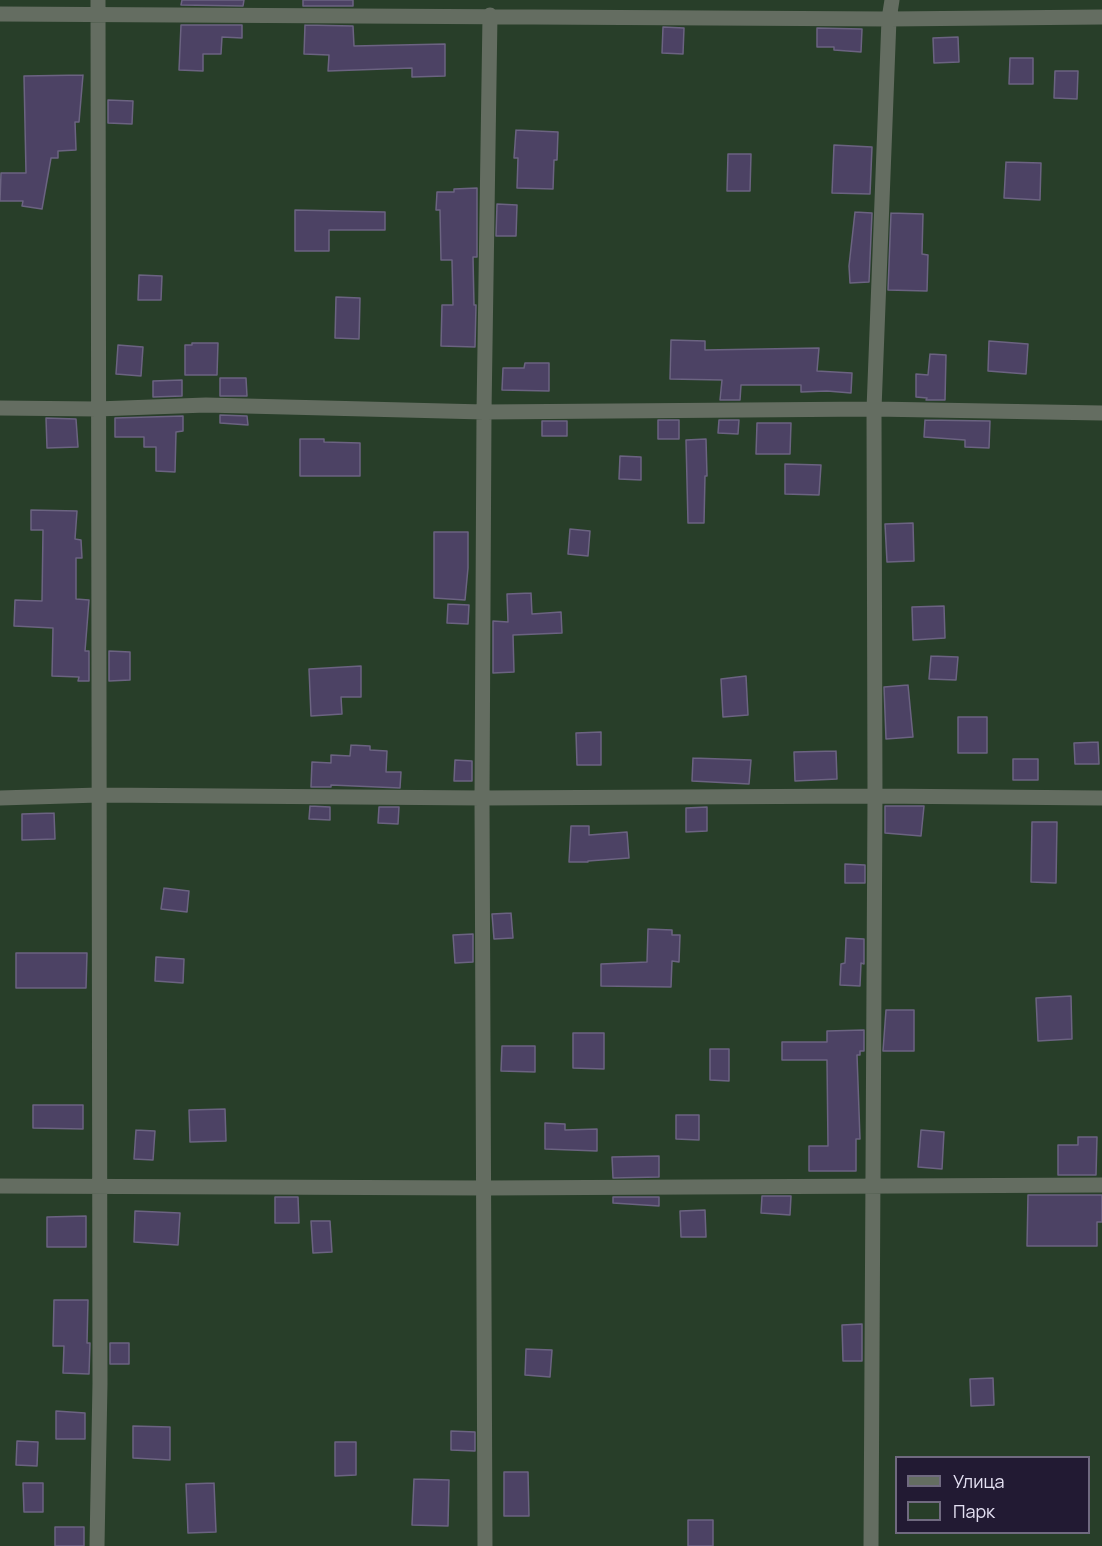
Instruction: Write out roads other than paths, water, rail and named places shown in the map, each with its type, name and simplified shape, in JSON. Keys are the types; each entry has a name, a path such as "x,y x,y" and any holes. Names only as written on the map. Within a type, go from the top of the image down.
{"lane":[{"path":"871,1546 875,796 874,409 889,19 892,0"},
{"path":"0,14 98,8 889,19 1102,16"},
{"path":"96,1546 100,1383 98,8"},
{"path":"485,1546 482,798 484,412 490,15"},
{"path":"0,408 97,409 206,405 484,412 874,409 1102,412"},
{"path":"0,798 99,795 482,798 875,796 1102,798"},
{"path":"0,1185 485,1188 1102,1185"}]}
